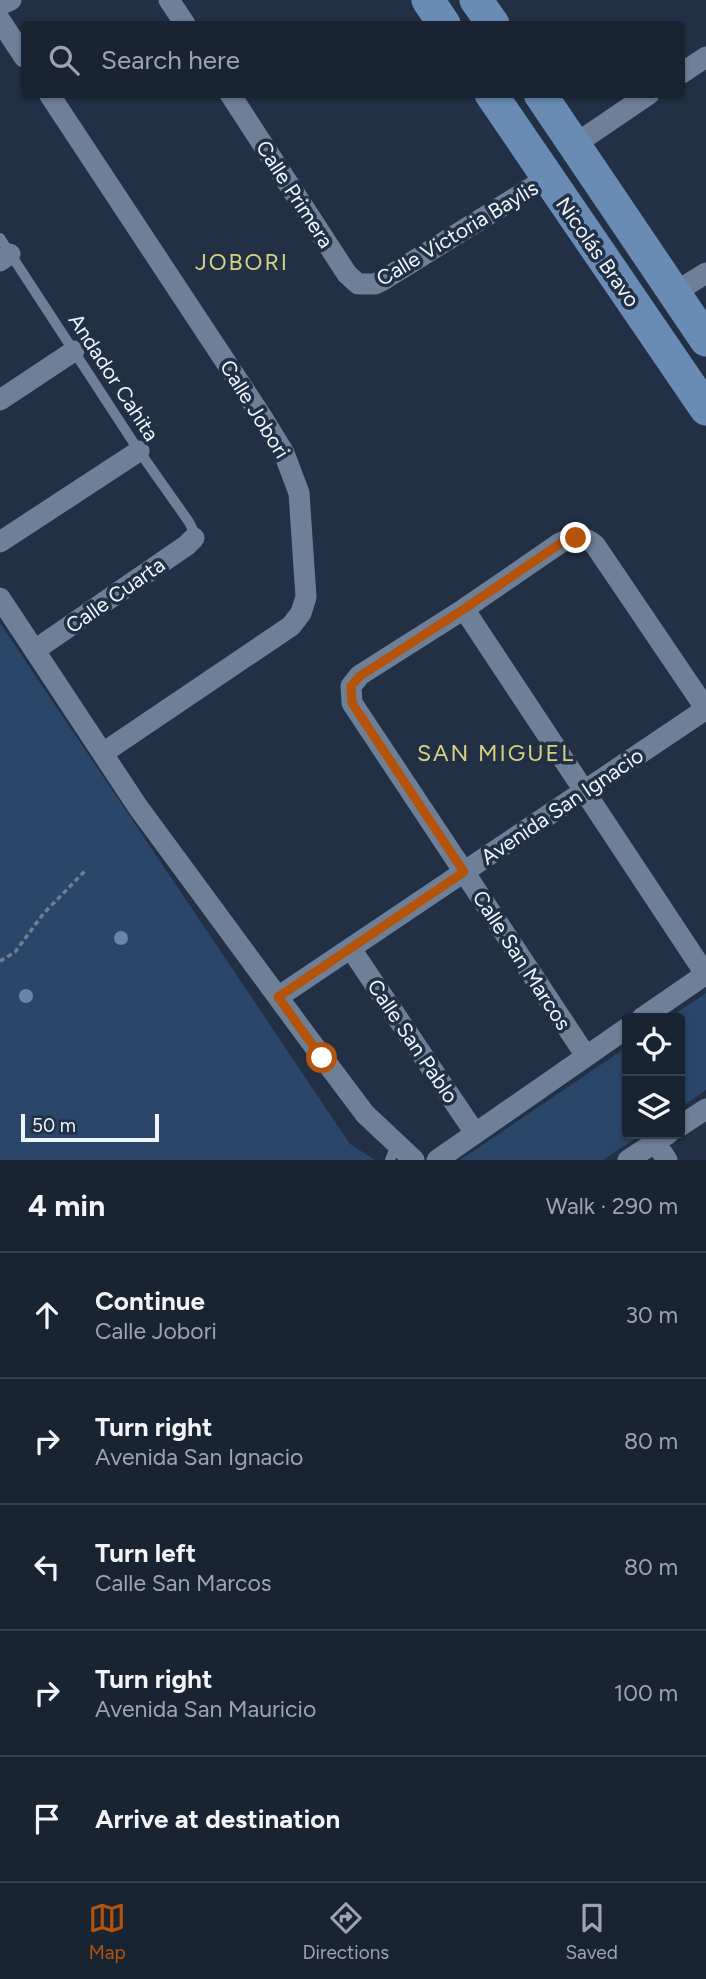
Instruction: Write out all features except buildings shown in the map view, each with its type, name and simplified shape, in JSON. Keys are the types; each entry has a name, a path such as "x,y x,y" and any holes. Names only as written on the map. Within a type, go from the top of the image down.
{"main road":[{"path":"428,0 442,21"},
{"path":"476,0 491,21"},
{"name":"Nicolás Bravo","path":"494,98 706,409"},
{"path":"543,98 706,340"},
{"path":"620,283 674,293"}],"street":[{"path":"0,5 11,0"},
{"path":"169,0 183,21"},
{"path":"0,20 21,52"},
{"path":"685,70 706,57"},
{"name":"Calle Jobori","path":"52,98 273,435 284,453 299,493 306,597 301,613 292,626 103,753"},
{"name":"Calle Primera","path":"233,98 346,274 358,284 365,285"},
{"path":"574,145 643,98"},
{"name":"Calle Victoria Baylis","path":"365,285 383,280 547,178"},
{"path":"674,293 706,273"},
{"path":"0,400 74,351"},
{"path":"0,542 139,451"},
{"name":"Calle Cuarta","path":"34,650 194,538"},
{"path":"649,1013 706,974 464,609 561,543 568,539 582,538 595,545 706,709"},
{"path":"2,604 138,807 278,997 393,1152 414,1160"},
{"name":"Calle San Marcos","path":"464,609 360,676 351,686 352,703 586,1056"},
{"name":"Avenida San Ignacio","path":"278,997 706,709"},
{"name":"Calle San Pablo","path":"351,949 475,1133"},
{"path":"437,1160 622,1031"},
{"path":"685,1123 706,1109"},
{"path":"628,1160 660,1139"},
{"path":"661,1139 667,1160"}],"lane":[{"name":"Andador Cahita","path":"3,251 189,522 195,534 194,538"}],"path":[{"path":"0,961 15,952 44,913 85,871"}],"shaded area":[{"path":"0,623 350,1144 375,1160 0,1160"},
{"path":"706,993 706,1090 685,1105 685,1013 676,1013"},
{"path":"622,1050 622,1139 634,1139 603,1160 460,1160"}],"district":[{"name":"JOBORI","path":"242,262"},
{"name":"SAN MIGUEL","path":"496,753"}],"route":[{"path":"322,1058 278,997 464,872 352,703 351,686 360,676 561,543 576,538"}]}
